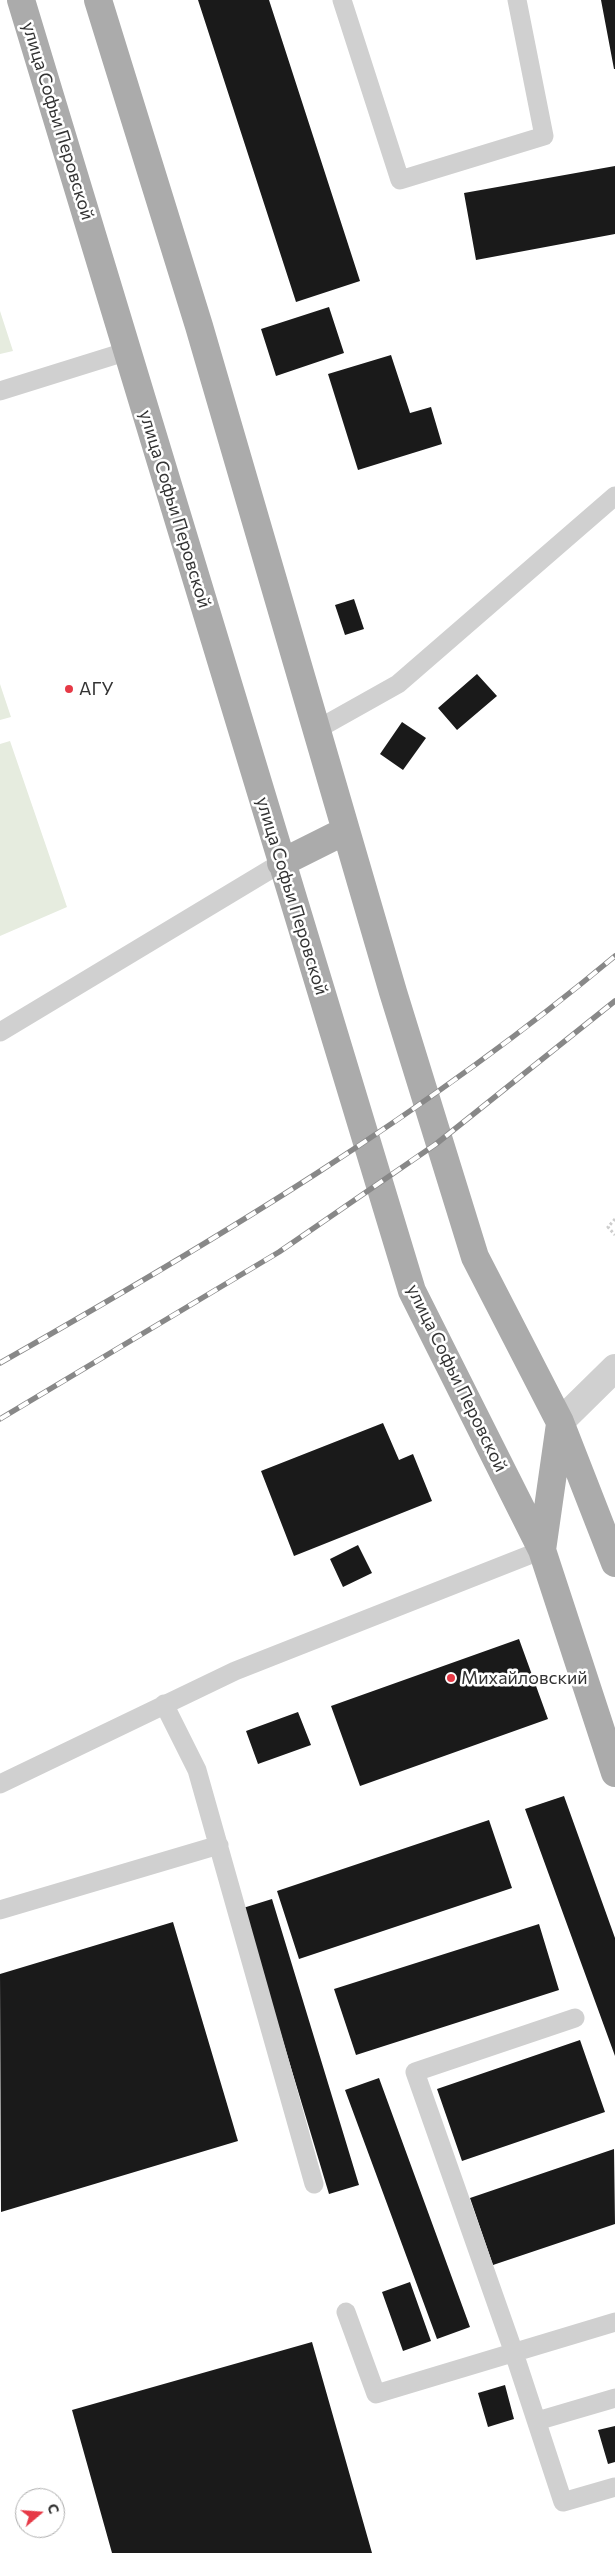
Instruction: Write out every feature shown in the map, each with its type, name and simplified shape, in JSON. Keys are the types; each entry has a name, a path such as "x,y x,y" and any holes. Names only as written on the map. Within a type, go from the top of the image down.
{"main road":[{"name":"улица Софьи Перовской","path":"20,0 412,1291 542,1550 615,1772"},
{"path":"98,0 200,326 345,831 475,1257 560,1422 615,1563"},
{"path":"281,863 345,831"},
{"path":"542,1550 560,1422"}],"street":[{"path":"560,1422 615,1368"}],"lane":[{"path":"342,0 400,180 544,136 517,0"},
{"path":"0,391 128,351"},
{"path":"316,730 398,684 615,496"},
{"path":"0,1032 281,863"},
{"path":"0,1784 164,1704 235,1672 542,1550"},
{"path":"164,1704 197,1770 314,2184"},
{"path":"0,1910 219,1845"},
{"path":"575,2018 415,2072 514,2353 563,2502 615,2487"},
{"path":"346,2312 376,2394 615,2322"},
{"path":"537,2421 615,2398"}],"path":[{"path":"615,1219 608,1227 615,1236"}],"shaded area":[{"path":"0,311 13,351 0,354"},
{"path":"0,684 11,717 0,720"},
{"path":"10,741 67,907 0,936 0,744"}],"building":[{"path":"198,0 269,0 360,281 296,302"},
{"path":"601,0 615,0 615,69 614,69"},
{"path":"615,166 615,234 476,260 464,193"},
{"path":"329,307 344,353 276,376 261,329"},
{"path":"391,355 410,413 431,407 442,444 358,470 328,374"},
{"path":"354,599 364,629 345,635 335,605"},
{"path":"477,674 497,696 457,730 438,708"},
{"path":"402,722 426,738 403,770 380,754"},
{"path":"383,1423 399,1460 413,1454 432,1501 294,1556 261,1471"},
{"path":"358,1545 372,1573 343,1587 330,1559"},
{"path":"519,1639 548,1719 360,1786 331,1706"},
{"path":"298,1712 311,1745 258,1764 246,1731"},
{"path":"564,1796 615,1938 615,2056 525,1809"},
{"path":"489,1820 512,1888 299,1959 277,1891"},
{"path":"272,1899 359,2185 329,2194 243,1908"},
{"path":"173,1922 238,2141 1,2212 0,1974"},
{"path":"539,1924 559,1990 356,2055 334,1989"},
{"path":"580,2040 605,2112 462,2161 437,2089"},
{"path":"379,2078 470,2327 437,2339 345,2090"},
{"path":"614,2149 615,2224 493,2265 470,2198"},
{"path":"410,2282 431,2341 403,2351 382,2292"},
{"path":"312,2342 372,2553 112,2553 72,2410"},
{"path":"505,2385 514,2419 488,2427 478,2393"},
{"path":"615,2426 615,2462 608,2464 598,2430"}],"railway":[{"path":"0,1363 238,1223 394,1122 543,1014 615,956"},
{"path":"0,1419 279,1252 436,1144 615,1001"}],"place":[{"name":"АГУ","path":"69,689"},
{"name":"Михайловский","path":"451,1678"}]}
